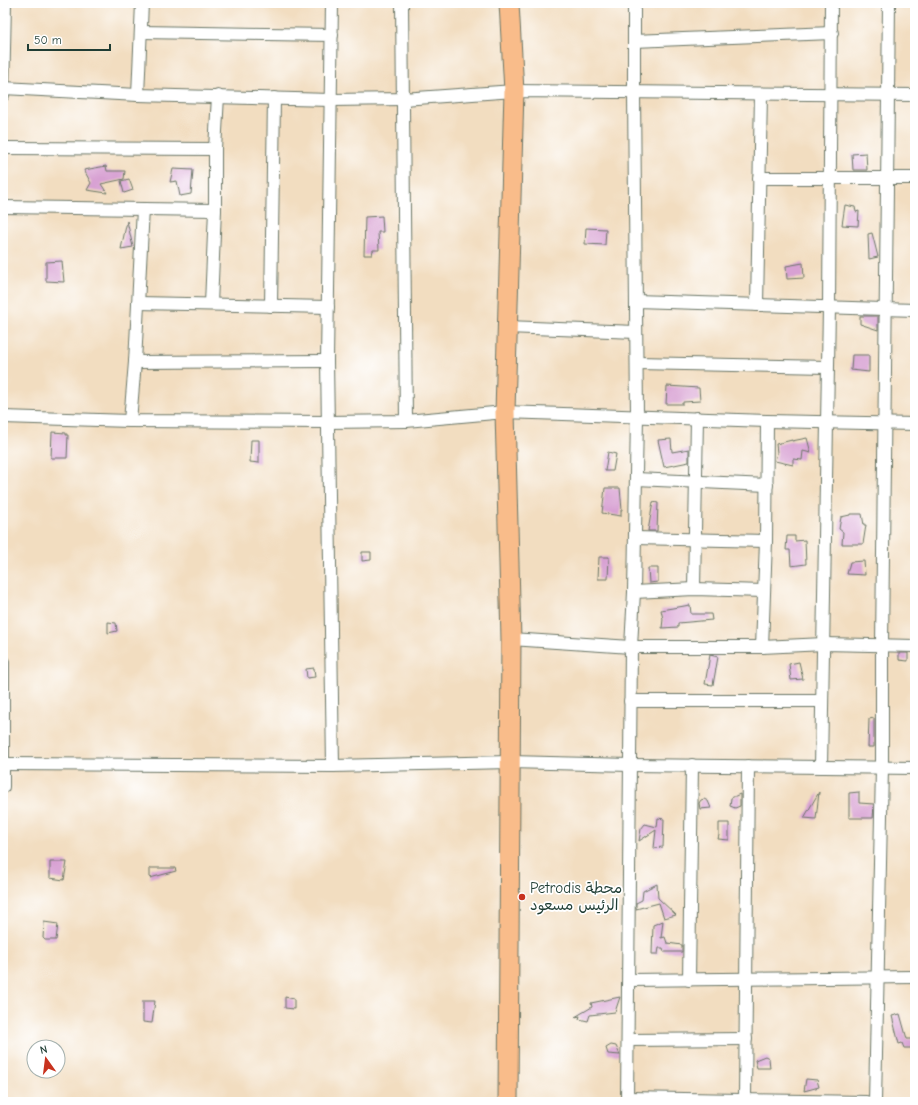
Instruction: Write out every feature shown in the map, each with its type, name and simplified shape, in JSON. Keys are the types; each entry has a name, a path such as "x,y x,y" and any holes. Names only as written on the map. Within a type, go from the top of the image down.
{"main road":[{"path":"508,1102 511,639 505,412 514,92 509,3"}],"street":[{"path":"3,97 5,3"},
{"path":"138,95 142,3"},
{"path":"332,3 327,361 332,766"},
{"path":"402,3 406,421"},
{"path":"634,3 637,416 634,592 630,701 627,1100 866,1102"},
{"path":"821,767 831,178 831,3"},
{"path":"875,1102 882,768 889,3"},
{"path":"141,32 332,35"},
{"path":"634,41 832,33"},
{"path":"3,88 138,95 331,100 403,99 514,92 915,95"},
{"path":"757,305 761,94"},
{"path":"211,304 215,210 215,149 218,96"},
{"path":"271,306 274,98"},
{"path":"3,148 215,149"},
{"path":"759,178 915,178"},
{"path":"3,208 143,208 215,210"},
{"path":"130,422 135,362 143,208"},
{"path":"636,301 915,310"},
{"path":"138,303 328,307"},
{"path":"507,327 636,332"},
{"path":"135,362 327,361"},
{"path":"637,362 827,367"},
{"path":"3,417 130,422 327,422 406,421 505,412 767,421 915,424"},
{"path":"694,589 697,418"},
{"path":"762,647 766,541 767,421"},
{"path":"636,480 767,484"},
{"path":"635,538 766,541"},
{"path":"634,592 694,589 764,591"},
{"path":"511,639 631,646 762,647 824,644 915,646"},
{"path":"3,662 3,787"},
{"path":"630,701 822,701"},
{"path":"4,764 332,766 510,762 630,765 915,768"},
{"path":"689,980 692,765"},
{"path":"745,1100 748,766"},
{"path":"628,980 915,977"},
{"path":"628,1040 746,1039"}],"building":[{"path":"866,153 867,170 853,170 852,154"},
{"path":"106,166 107,171 125,171 124,179 101,184 107,193 87,190 91,183 84,170"},
{"path":"173,169 193,170 191,194 180,196 177,181 170,182"},
{"path":"129,179 133,190 124,193 121,181"},
{"path":"845,205 855,207 856,212 859,211 858,226 842,225"},
{"path":"382,216 383,232 378,232 379,250 373,250 372,255 364,255 365,217"},
{"path":"127,221 133,247 121,249"},
{"path":"586,228 606,229 605,245 585,244"},
{"path":"872,233 878,257 869,259 868,234"},
{"path":"62,261 64,282 46,281 46,262"},
{"path":"803,263 804,278 787,279 786,266"},
{"path":"860,316 878,316 878,330 860,324"},
{"path":"852,355 869,355 869,372 851,370"},
{"path":"667,386 699,388 700,401 683,402 683,404 666,404"},
{"path":"52,432 66,433 66,435 68,435 67,458 51,458"},
{"path":"807,438 811,453 803,451 802,460 793,459 793,465 775,461 777,453 776,444"},
{"path":"671,439 672,452 689,449 689,462 664,467 658,440"},
{"path":"251,440 259,440 259,463 250,462"},
{"path":"608,452 616,454 613,471 605,471"},
{"path":"605,488 620,488 622,510 621,516 602,513"},
{"path":"653,502 658,503 657,531 648,531"},
{"path":"850,514 862,514 864,525 866,525 863,544 842,544 843,532 839,529 841,517"},
{"path":"787,536 795,536 795,541 805,540 806,564 791,566 790,550 786,550"},
{"path":"362,552 371,552 371,560 362,561"},
{"path":"599,557 609,557 608,579 598,579"},
{"path":"864,561 865,575 847,574 850,562"},
{"path":"648,568 658,568 658,582 649,583"},
{"path":"690,605 691,614 711,614 712,620 678,623 678,627 662,628 663,619 661,610"},
{"path":"108,622 116,623 117,631 108,633"},
{"path":"899,653 908,653 908,661 899,660"},
{"path":"710,655 718,657 713,685 705,684"},
{"path":"799,662 803,679 791,680 789,664"},
{"path":"314,668 315,677 307,678 306,669"},
{"path":"874,718 874,747 868,747 869,719"},
{"path":"819,792 816,819 804,818"},
{"path":"859,792 859,803 874,804 873,818 849,818 849,793"},
{"path":"740,794 740,806 735,808 730,806 731,798"},
{"path":"704,799 708,801 711,808 700,809 699,803"},
{"path":"658,818 664,819 663,847 654,848 656,830 639,841 641,829 645,824 657,827"},
{"path":"719,823 729,823 729,840 718,839"},
{"path":"50,862 67,862 64,880 50,878"},
{"path":"150,868 175,868 176,871 150,878"},
{"path":"657,884 658,898 676,915 664,918 659,903 636,909 636,903 642,900 643,891"},
{"path":"663,921 661,938 665,937 667,943 682,945 682,952 664,952 663,948 659,948 658,954 652,954 653,925"},
{"path":"44,922 58,924 56,940 45,940 43,938"},
{"path":"285,997 294,999 294,1009 285,1008"},
{"path":"620,997 615,1012 590,1015 588,1021 579,1019 580,1016 575,1017 592,1007 591,1003"},
{"path":"143,1001 155,1001 152,1023 143,1022"},
{"path":"900,1014 907,1039 915,1039 915,1048 904,1048 902,1043 899,1044 892,1016"},
{"path":"611,1045 616,1046 620,1055 608,1054 606,1048"},
{"path":"765,1056 769,1058 770,1068 757,1068 755,1060"},
{"path":"806,1079 817,1080 819,1087 804,1091"}],"place":[{"name":"Petrodis محطة الرئيس مسعود","path":"522,897"}]}
